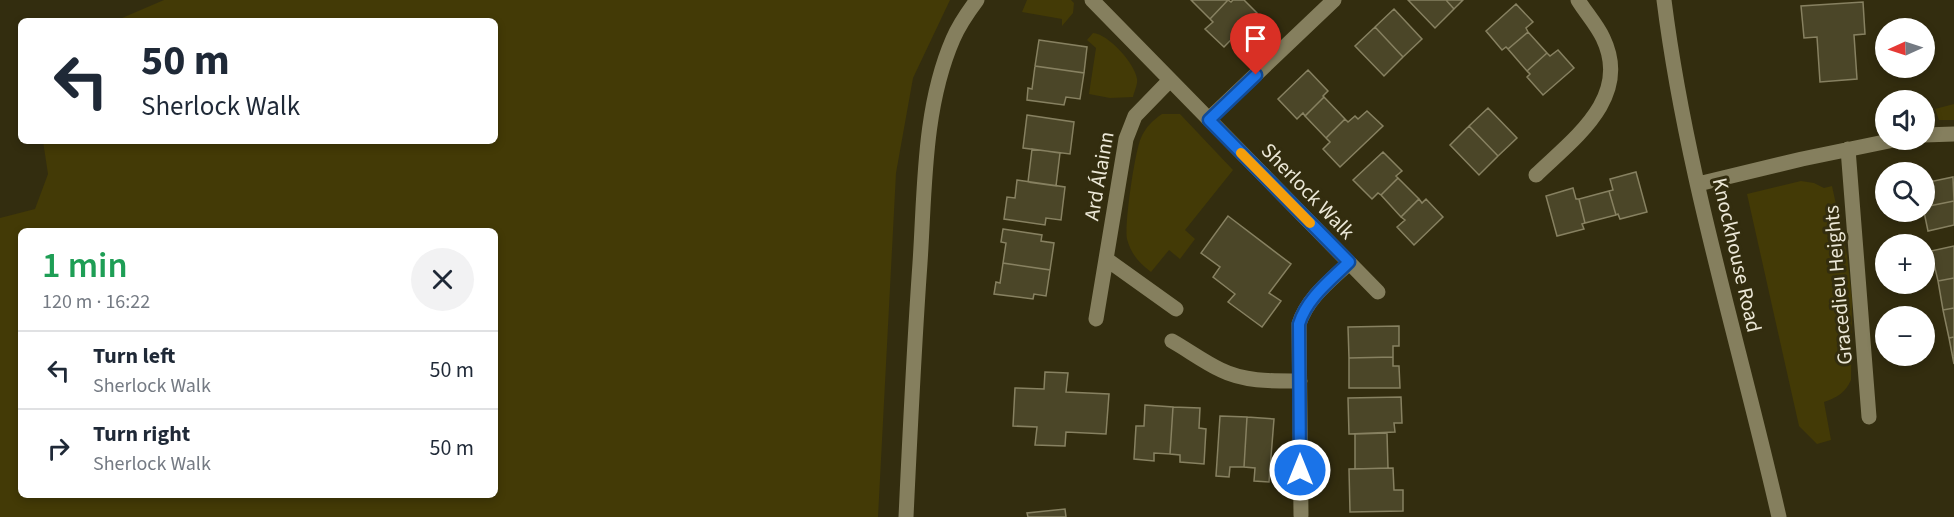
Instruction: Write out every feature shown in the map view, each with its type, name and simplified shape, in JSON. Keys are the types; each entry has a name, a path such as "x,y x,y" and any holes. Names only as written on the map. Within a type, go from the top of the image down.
{"street":[{"path":"906,517 916,319 929,135 945,58 962,21 977,0"},
{"name":"Sherlock Walk","path":"1092,0 1378,292"},
{"path":"1209,120 1334,0"},
{"path":"1536,175 1587,125 1598,112 1609,90 1611,72 1604,40 1578,0"},
{"name":"Knockhouse Road","path":"1664,0 1675,72 1698,184 1779,517"},
{"name":"Ard Álainn","path":"1096,319 1130,126 1136,116 1170,80"},
{"path":"1935,135 1954,134"},
{"path":"1698,184 1875,144"},
{"name":"Gracedieu Heights","path":"1848,149 1869,417"},
{"path":"1106,259 1176,309"},
{"path":"1301,515 1299,324 1303,311 1310,301 1349,262"},
{"path":"1172,341 1232,375 1266,381 1300,381"}],"shaded area":[{"path":"164,0 950,0 913,78 896,173 878,517 0,517 0,218 35,209 48,174 43,144 498,144 498,18 122,18"},
{"path":"1027,0 1071,0 1074,3 1073,13 1062,26 1062,19 1022,12"},
{"path":"1093,33 1106,38 1120,50 1131,65 1137,81 1133,97 1110,98 1089,94 1096,48 1087,40"},
{"path":"1954,104 1954,120 1939,120 1935,109"},
{"path":"1162,114 1180,114 1233,170 1185,230 1195,239 1180,259 1169,250 1151,272 1133,254 1126,231 1133,172 1139,145 1147,128"},
{"path":"1801,181 1814,183 1824,188 1832,186 1847,255 1852,299 1851,380 1840,394 1824,402 1831,440 1817,444 1799,426 1747,194"}],"building":[{"path":"1191,0 1228,0 1210,19"},
{"path":"1228,0 1231,2 1244,0 1257,13 1224,47 1205,29 1213,22 1210,19"},
{"path":"1408,0 1446,0 1454,9 1435,28"},
{"path":"1446,0 1463,0 1454,9"},
{"path":"1863,2 1865,34 1854,35 1857,79 1820,82 1817,37 1804,38 1801,6"},
{"path":"1516,4 1533,22 1526,28 1528,32 1508,49 1506,47 1502,50 1486,31"},
{"path":"1394,9 1422,39 1403,57 1375,27"},
{"path":"1375,27 1403,57 1384,76 1355,46"},
{"path":"1528,32 1547,53 1527,71 1508,49"},
{"path":"1039,40 1087,47 1084,73 1035,66"},
{"path":"1558,50 1574,68 1543,95 1527,77 1530,74 1527,71 1547,53 1550,56"},
{"path":"1035,66 1084,73 1080,99 1066,97 1064,105 1027,100 1028,88 1032,89"},
{"path":"1308,70 1328,91 1305,116 1303,113 1297,119 1278,99"},
{"path":"1324,97 1345,119 1326,138 1305,116"},
{"path":"1488,108 1517,138 1498,156 1469,126"},
{"path":"1367,111 1383,126 1340,167 1323,149 1330,142 1326,138 1345,119 1348,122 1355,116 1358,119"},
{"path":"1027,115 1074,122 1070,154 1023,148"},
{"path":"1469,126 1498,156 1479,175 1450,145"},
{"path":"1032,149 1060,153 1056,186 1028,182"},
{"path":"1383,152 1402,171 1381,195 1378,193 1372,199 1353,180"},
{"path":"1636,172 1647,212 1620,219 1618,214 1616,215 1609,191 1613,190 1610,179"},
{"path":"1953,177 1954,201 1935,205 1935,181"},
{"path":"1398,178 1419,199 1401,217 1381,195"},
{"path":"1017,180 1065,187 1061,220 1046,218 1045,225 1004,219 1007,197 1015,198"},
{"path":"1573,188 1576,199 1579,199 1585,223 1582,224 1584,229 1557,236 1546,196"},
{"path":"1609,191 1616,215 1585,223 1579,199"},
{"path":"1419,199 1422,203 1426,199 1443,217 1414,245 1397,227 1405,220 1401,217"},
{"path":"1954,201 1954,225 1928,231 1926,222 1935,222 1935,205"},
{"path":"1228,216 1291,264 1269,293 1281,301 1262,327 1228,302 1235,294 1213,277 1220,267 1201,253"},
{"path":"1003,229 1042,235 1041,241 1054,243 1050,270 1003,263 1006,243 1001,242"},
{"path":"1954,246 1954,278 1938,281 1935,250"},
{"path":"1003,263 1050,270 1046,296 1034,294 1033,299 994,294 996,282 1000,283"},
{"path":"1954,278 1954,308 1943,310 1938,281"},
{"path":"1954,308 1954,337 1949,338 1943,310"},
{"path":"1399,326 1399,346 1393,346 1393,357 1349,358 1348,327"},
{"path":"1954,337 1954,364 1949,338"},
{"path":"1393,357 1393,366 1399,366 1400,388 1349,388 1349,358"},
{"path":"1045,372 1068,373 1066,392 1109,394 1106,434 1066,432 1065,446 1035,445 1037,427 1013,426 1015,388 1044,389"},
{"path":"1401,397 1402,423 1394,423 1395,432 1349,434 1348,398"},
{"path":"1145,405 1173,407 1170,454 1154,453 1154,461 1134,459 1136,426 1144,426"},
{"path":"1173,407 1200,408 1199,428 1206,429 1204,464 1180,462 1180,455 1170,454"},
{"path":"1220,416 1247,417 1244,467 1230,467 1229,477 1216,476"},
{"path":"1247,417 1274,419 1269,482 1254,481 1255,468 1244,467"},
{"path":"1387,433 1388,468 1355,469 1355,434"},
{"path":"1393,468 1394,490 1403,490 1403,511 1350,512 1349,469"},
{"path":"1065,509 1066,517 1028,517 1027,513"}],"slow traffic":[{"path":"1241,153 1310,223"}],"route":[{"path":"1256,75 1209,120 1349,262 1310,301 1303,311 1299,324 1300,470"}]}
